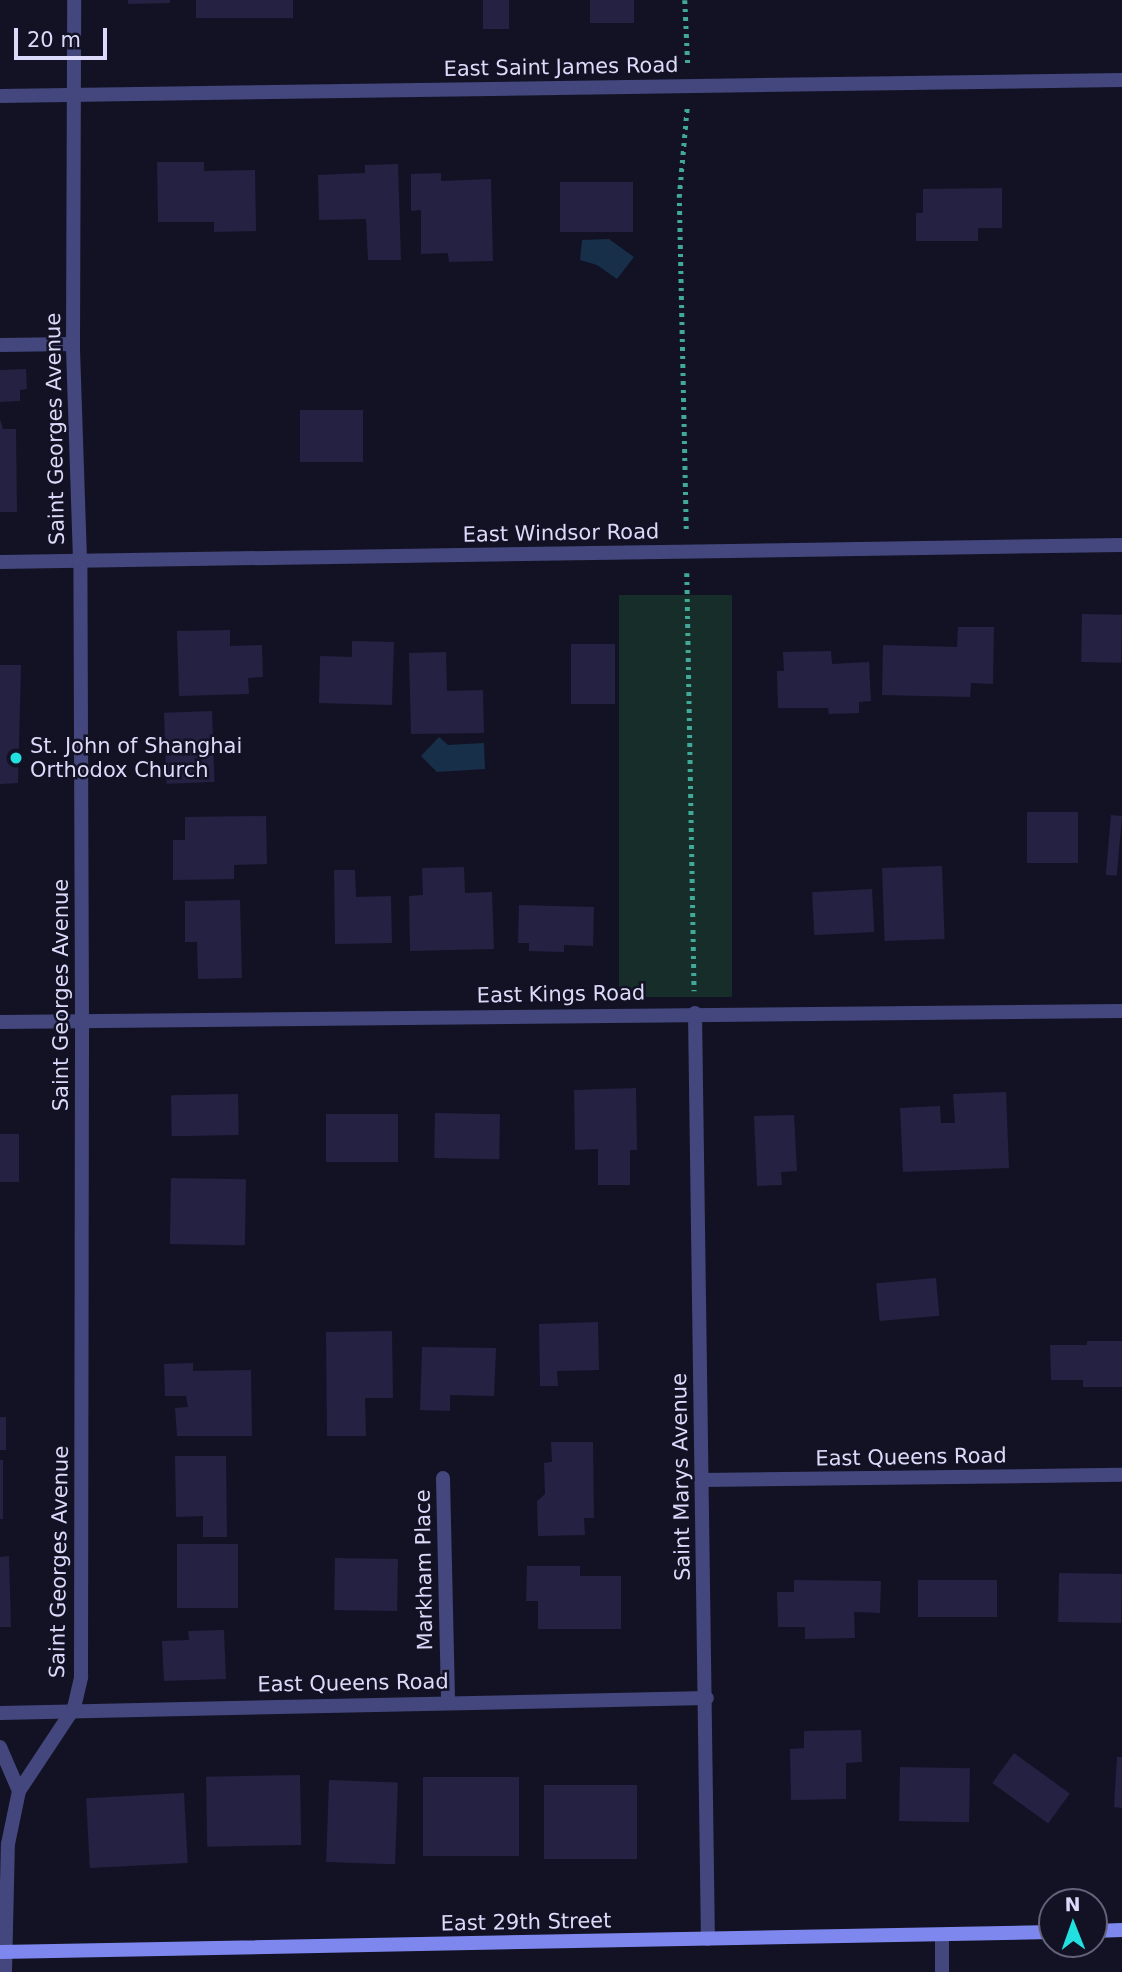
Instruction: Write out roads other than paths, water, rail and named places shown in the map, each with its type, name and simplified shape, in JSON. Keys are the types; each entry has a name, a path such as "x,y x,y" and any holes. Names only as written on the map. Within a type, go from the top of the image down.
{"main road":[{"name":"East 29th Street","path":"2,1952 1038,1933"}],"street":[{"name":"Saint Georges Avenue","path":"5,1972 2,1952 8,1844 19,1791 46,1745 74,1708 82,1676 80,561 73,344 74,0"},
{"name":"East Saint James Road","path":"0,96 1122,80"},
{"path":"0,345 73,344"},
{"name":"East Windsor Road","path":"0,562 1122,545"},
{"name":"East Kings Road","path":"0,1022 1122,1010"},
{"name":"Saint Marys Avenue","path":"695,1013 708,1939"},
{"name":"East Queens Road","path":"701,1480 1122,1475"},
{"name":"Markham Place","path":"443,1478 448,1703"},
{"name":"East Queens Road","path":"0,1713 74,1708 706,1698"},
{"path":"0,1747 19,1791"},
{"path":"942,1936 942,1972"}],"water":[{"path":"609,239 634,257 617,279 597,265 580,260 582,240"},
{"path":"439,737 448,745 484,743 485,769 437,772 421,756"}],"place":[{"name":"St. John of Shanghai Orthodox Church","path":"16,758"}]}
